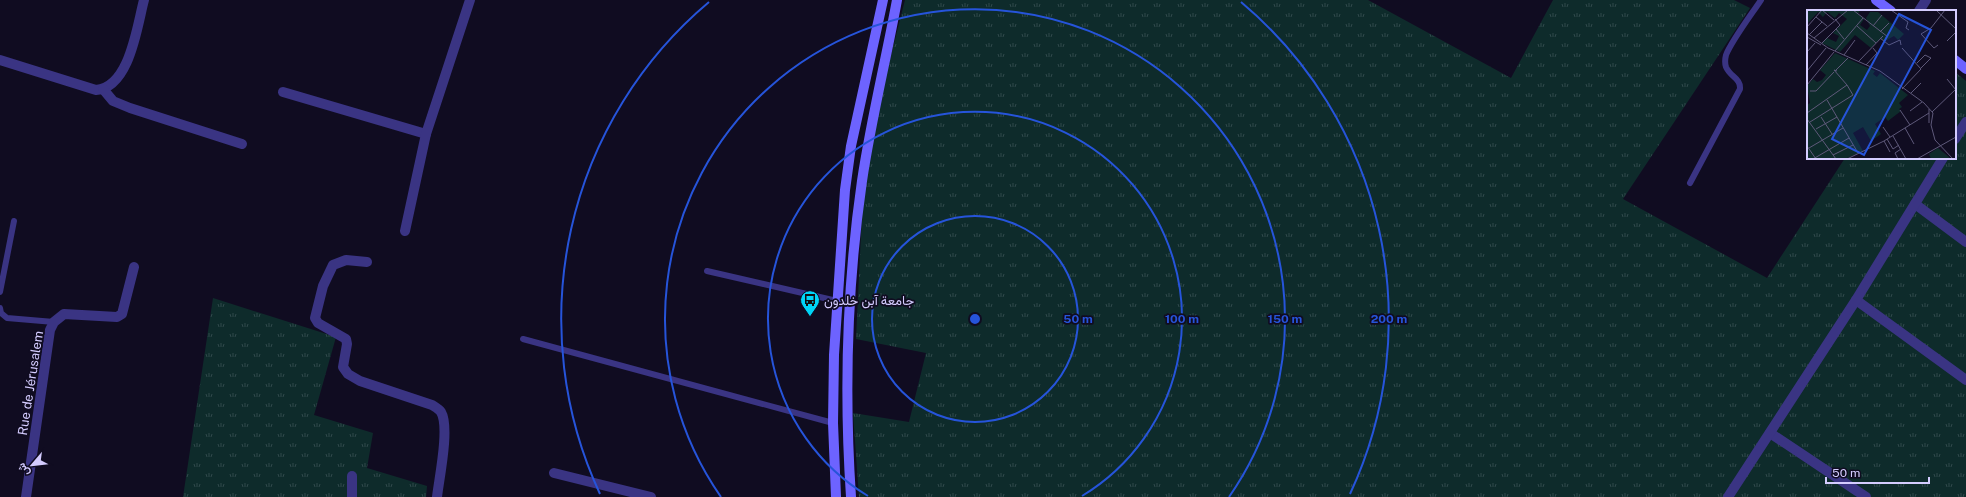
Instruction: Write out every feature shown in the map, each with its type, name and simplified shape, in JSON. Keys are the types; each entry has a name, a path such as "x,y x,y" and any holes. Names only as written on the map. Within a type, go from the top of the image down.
{"main road":[{"path":"836,497 833,423 837,302 847,168 883,0"},
{"path":"851,497 847,409 854,253 862,181 876,100 897,0"},
{"path":"1876,0 1890,10"},
{"path":"1956,61 1966,69"}],"street":[{"path":"0,60 96,90 103,90 116,80 127,61 144,0"},
{"path":"406,231 426,134 470,0"},
{"path":"1920,10 1926,0"},
{"path":"103,90 113,101 130,108 242,144"},
{"path":"283,92 426,134"},
{"path":"1956,137 1966,122"},
{"path":"1728,497 1856,300 1942,159"},
{"path":"1914,204 1966,242"},
{"path":"367,262 346,260 333,265 324,286 315,318 318,323 346,339 347,344 343,366 348,374 360,381 432,405 441,411 444,418 445,432 436,497"},
{"name":"Rue de Jérusalem","path":"26,497 50,330 54,322 64,314 117,317 122,314 134,268"},
{"path":"1856,300 1966,380"},
{"path":"1770,433 1866,497"},
{"path":"554,473 651,497"},
{"path":"352,476 352,497"}],"lane":[{"path":"1690,183 1740,89 1738,79 1729,72 1726,67 1726,56 1761,0"},
{"path":"0,292 14,221"},
{"path":"707,271 837,302"},
{"path":"0,308 1,313 7,318 54,322"},
{"path":"523,339 833,423"}],"green space":[{"path":"905,0 1368,0 1511,78 1553,0 1734,0 1750,8 1623,199 1767,278 1844,159 1956,159 1956,73 1966,81 1966,497 859,497 853,413 909,422 926,353 856,339 863,192 886,75"},
{"path":"213,298 336,337 314,415 373,433 367,468 427,486 426,497 183,497"}],"place":[{"name":"جامعة آبن خلدون","path":"810,317"}]}
